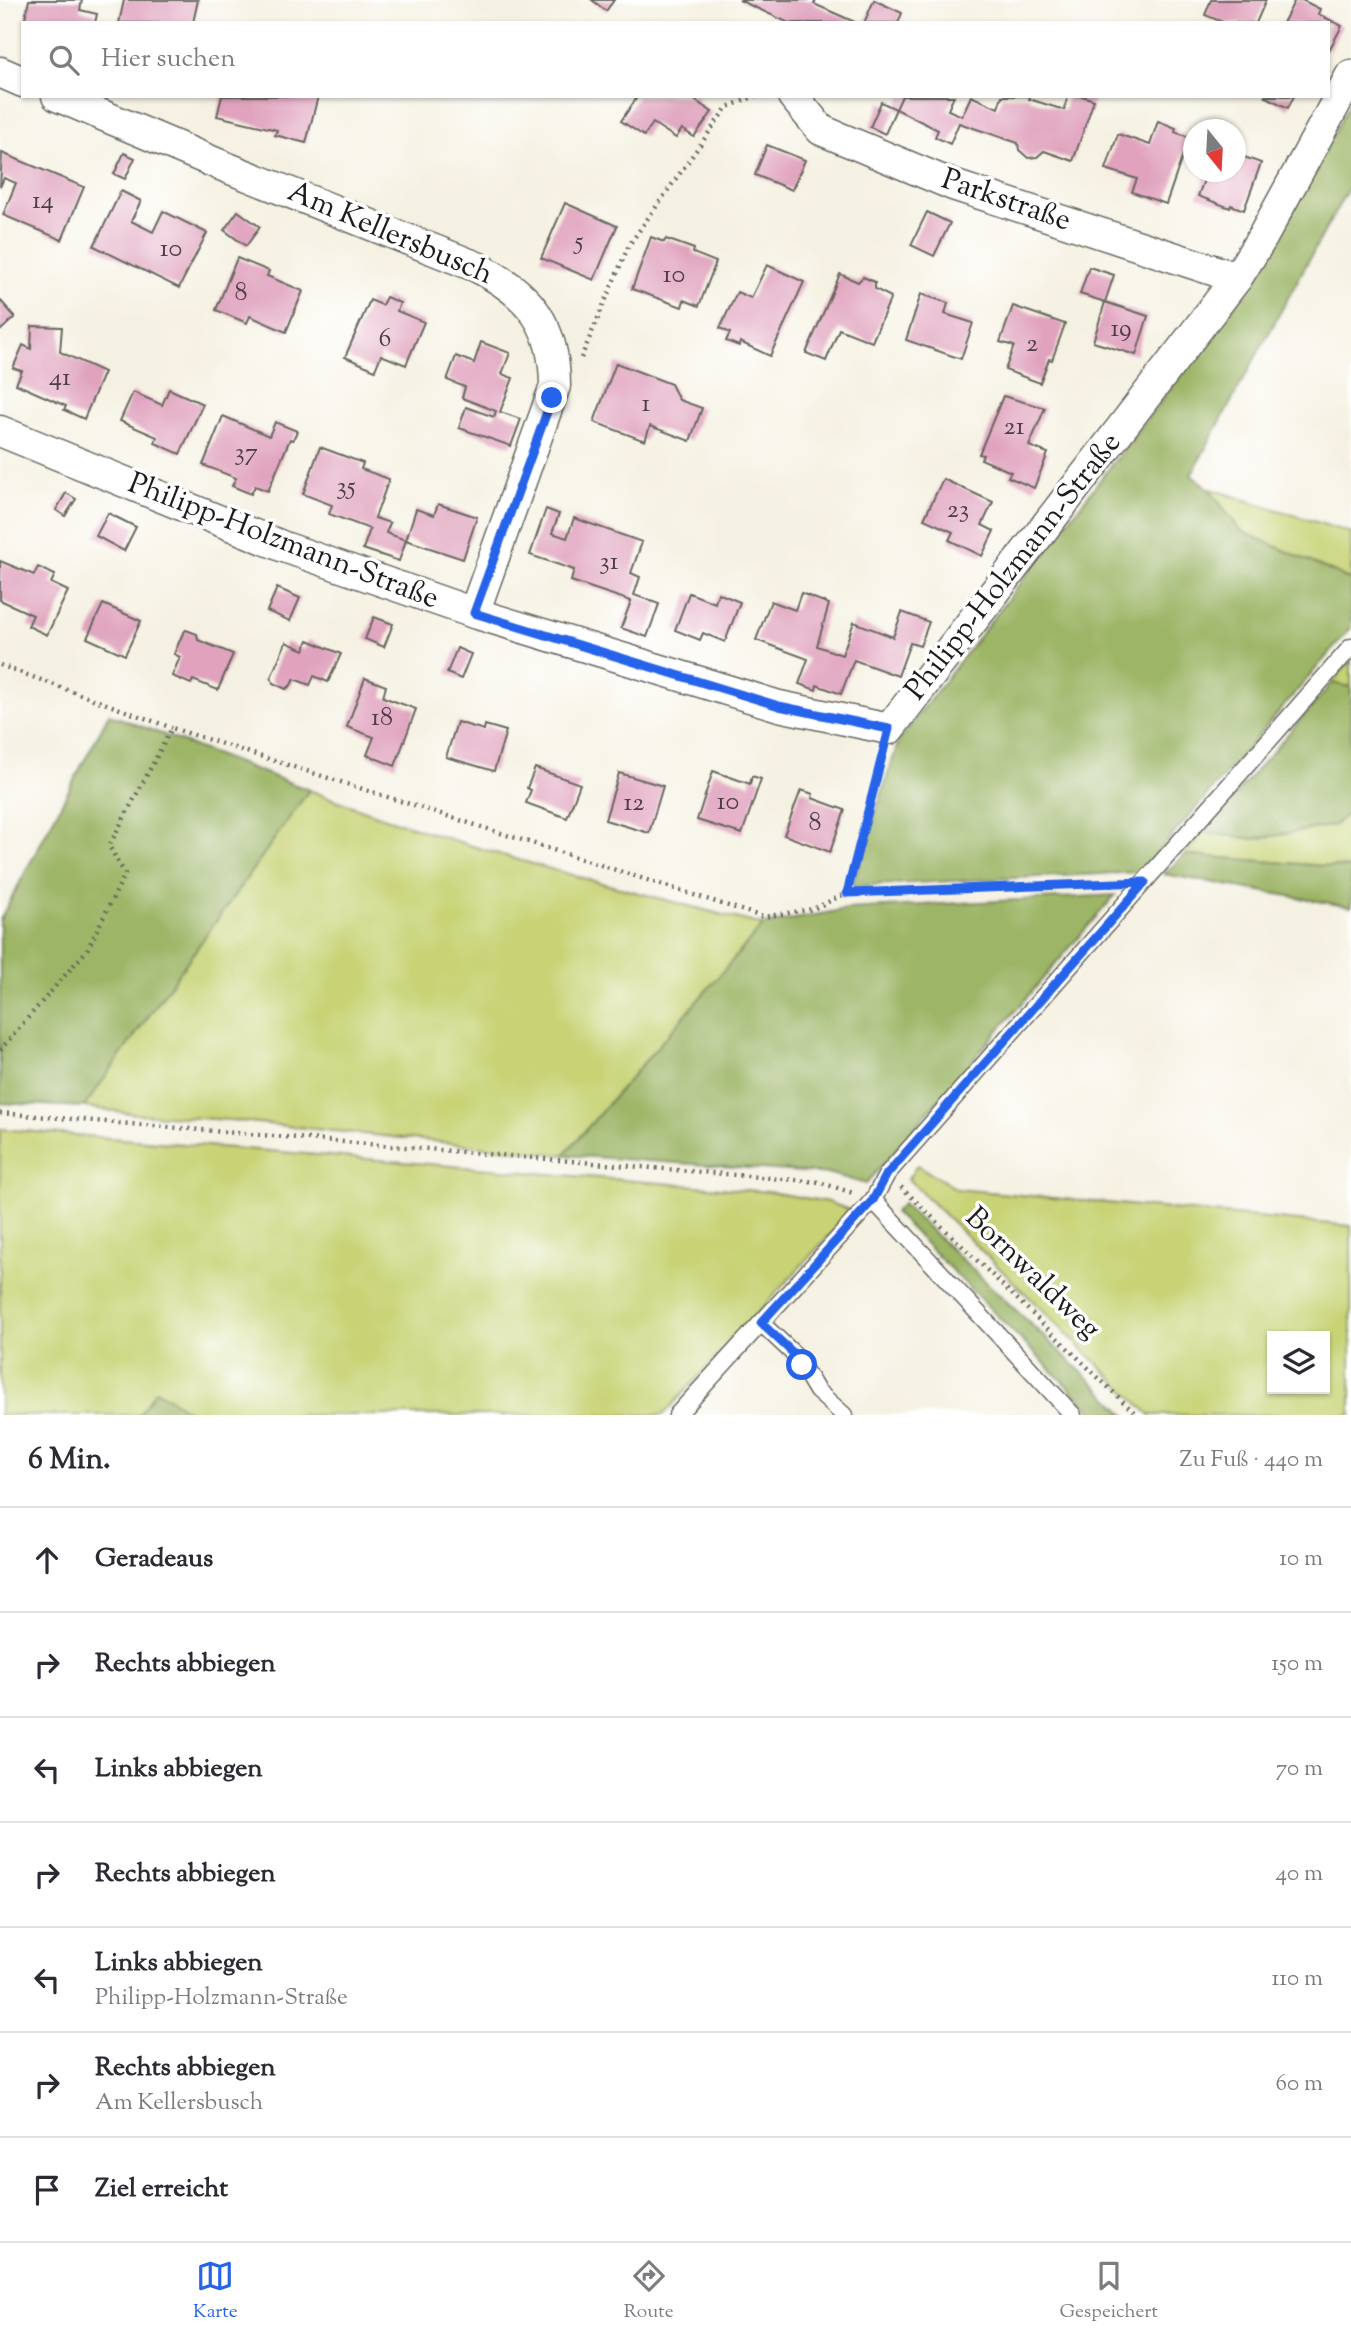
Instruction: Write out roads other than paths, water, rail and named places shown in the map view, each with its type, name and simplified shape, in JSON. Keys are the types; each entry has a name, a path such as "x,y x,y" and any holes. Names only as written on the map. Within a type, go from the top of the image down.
{"street":[{"path":"0,72 21,81"},
{"name":"Philipp-Holzmann-Straße","path":"0,430 284,547 474,613 779,706 889,729 1237,278 1262,238 1351,75"},
{"name":"Am Kellersbusch","path":"62,98 218,164 477,267 516,290 542,323 552,348 555,386 474,613"},
{"name":"Parkstraße","path":"795,98 821,130 941,180 1237,278"}],"lane":[{"path":"677,1415 873,1200 887,1174 1351,646"},
{"name":"Bornwaldweg","path":"873,1200 1073,1415"},
{"path":"761,1323 796,1356 817,1391 845,1415"}]}
